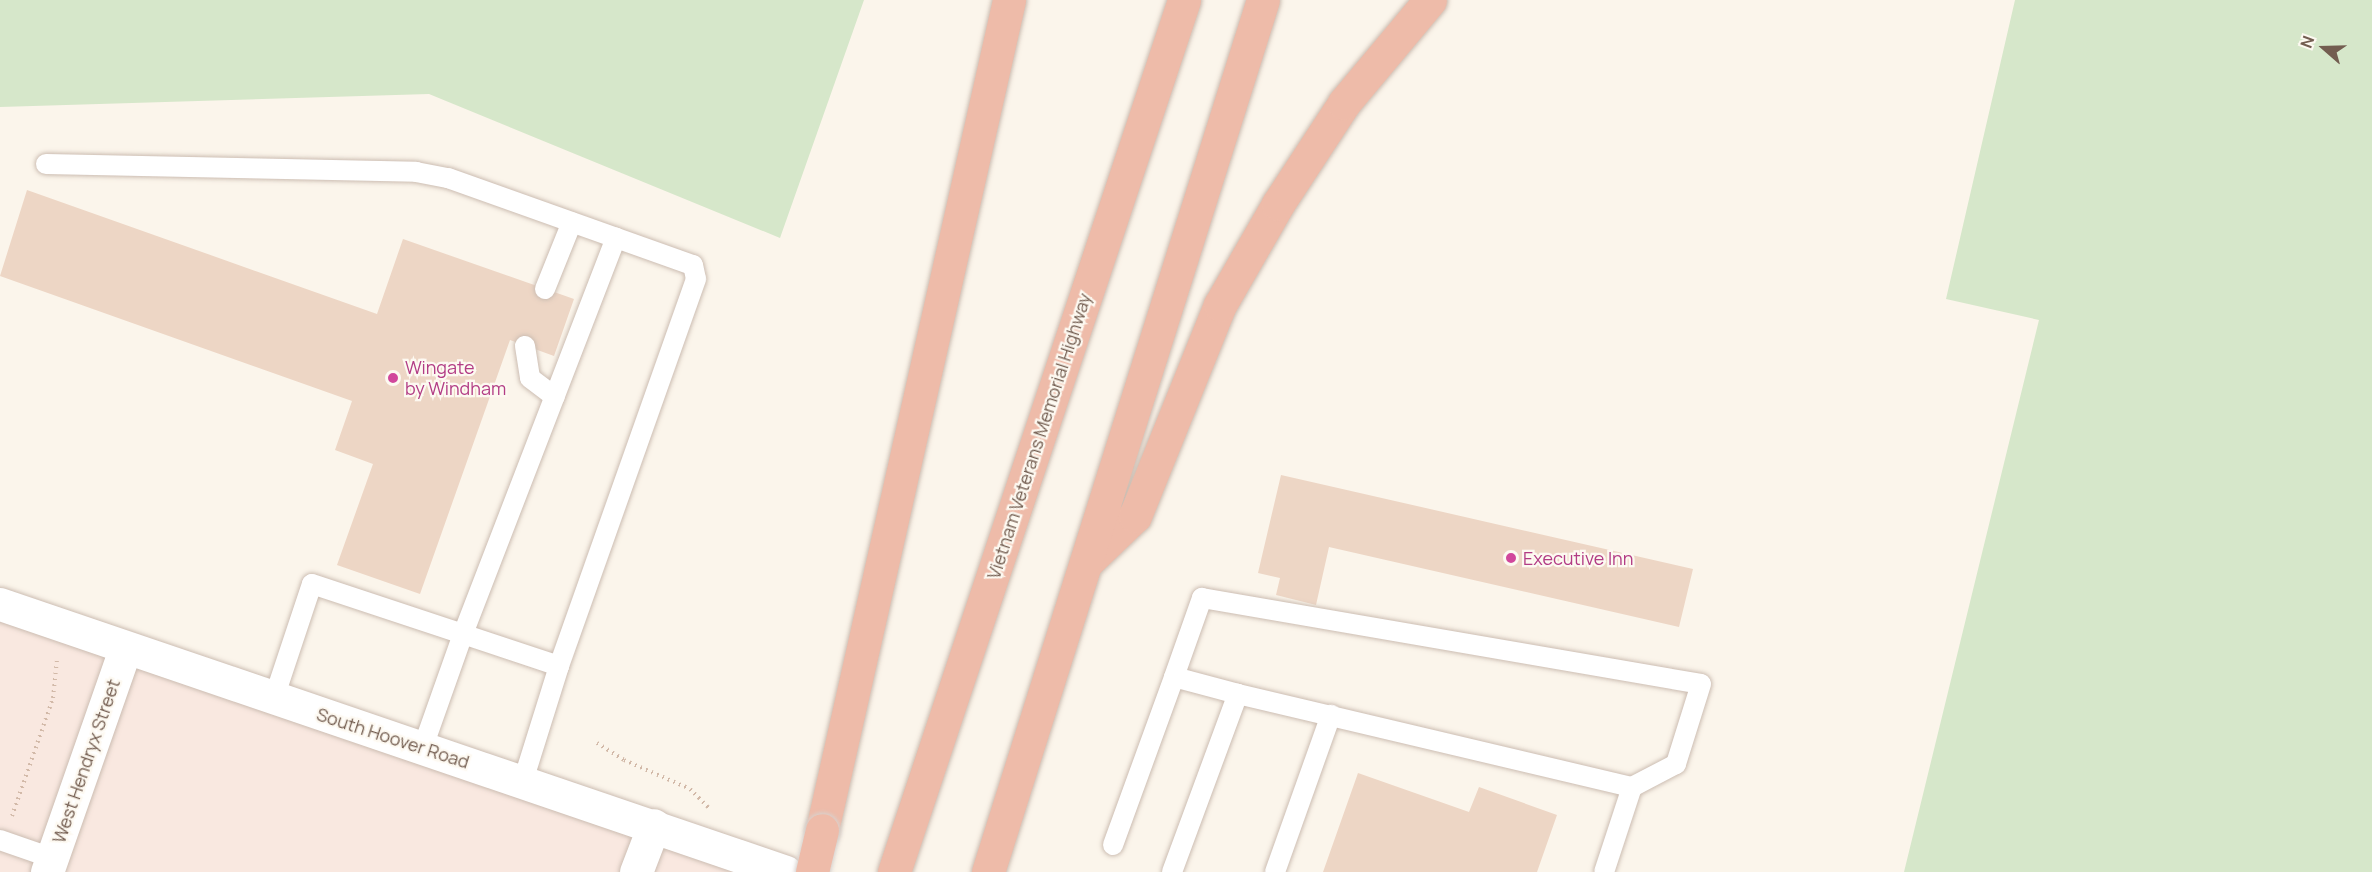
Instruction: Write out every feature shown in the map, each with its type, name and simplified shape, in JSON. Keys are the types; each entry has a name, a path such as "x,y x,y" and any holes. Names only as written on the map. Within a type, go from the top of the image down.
{"highway":[{"path":"812,872 1009,0"},
{"name":"Vietnam Veterans Memorial Highway","path":"897,862 1184,0"},
{"path":"988,872 1263,0"},
{"path":"1086,563 1135,516 1220,305 1278,204 1344,103 1430,0"}],"street":[{"name":"South Hoover Road","path":"0,604 125,649 423,747 786,872"},
{"name":"West Hendryx Street","path":"50,865 125,649"},
{"path":"636,872 654,825"}],"lane":[{"path":"46,164 416,172 448,178 693,265 696,279 560,666 523,781"},
{"path":"545,289 572,222"},
{"path":"423,747 463,634 616,238"},
{"path":"525,346 530,378 555,397"},
{"path":"274,698 312,584 560,666"},
{"path":"1113,844 1202,598 1701,684 1676,764 1632,788 1174,677"},
{"path":"1172,872 1238,694"},
{"path":"1275,872 1331,715"},
{"path":"1604,872 1632,788"},
{"path":"2,840 50,865"}],"path":[{"path":"2,840 53,698 57,658"}],"shaded area":[{"path":"0,614 762,872 0,872"}],"green space":[{"path":"0,0 864,0 780,238 429,94 0,107"},
{"path":"2015,0 2372,0 2372,872 1904,872 2039,320 1946,299"}],"building":[{"name":"Wingate by Windham","path":"27,190 377,314 403,239 574,299 554,356 510,340 420,594 337,565 373,464 335,450 352,401 0,276"},
{"name":"Executive Inn","path":"1281,475 1693,569 1679,627 1329,547 1316,605 1276,595 1280,578 1258,573"},
{"path":"1358,773 1469,812 1479,787 1557,815 1537,872 1323,872"}],"place":[{"name":"Wingate by Windham","path":"393,378"},
{"name":"Executive Inn","path":"1511,558"}]}
